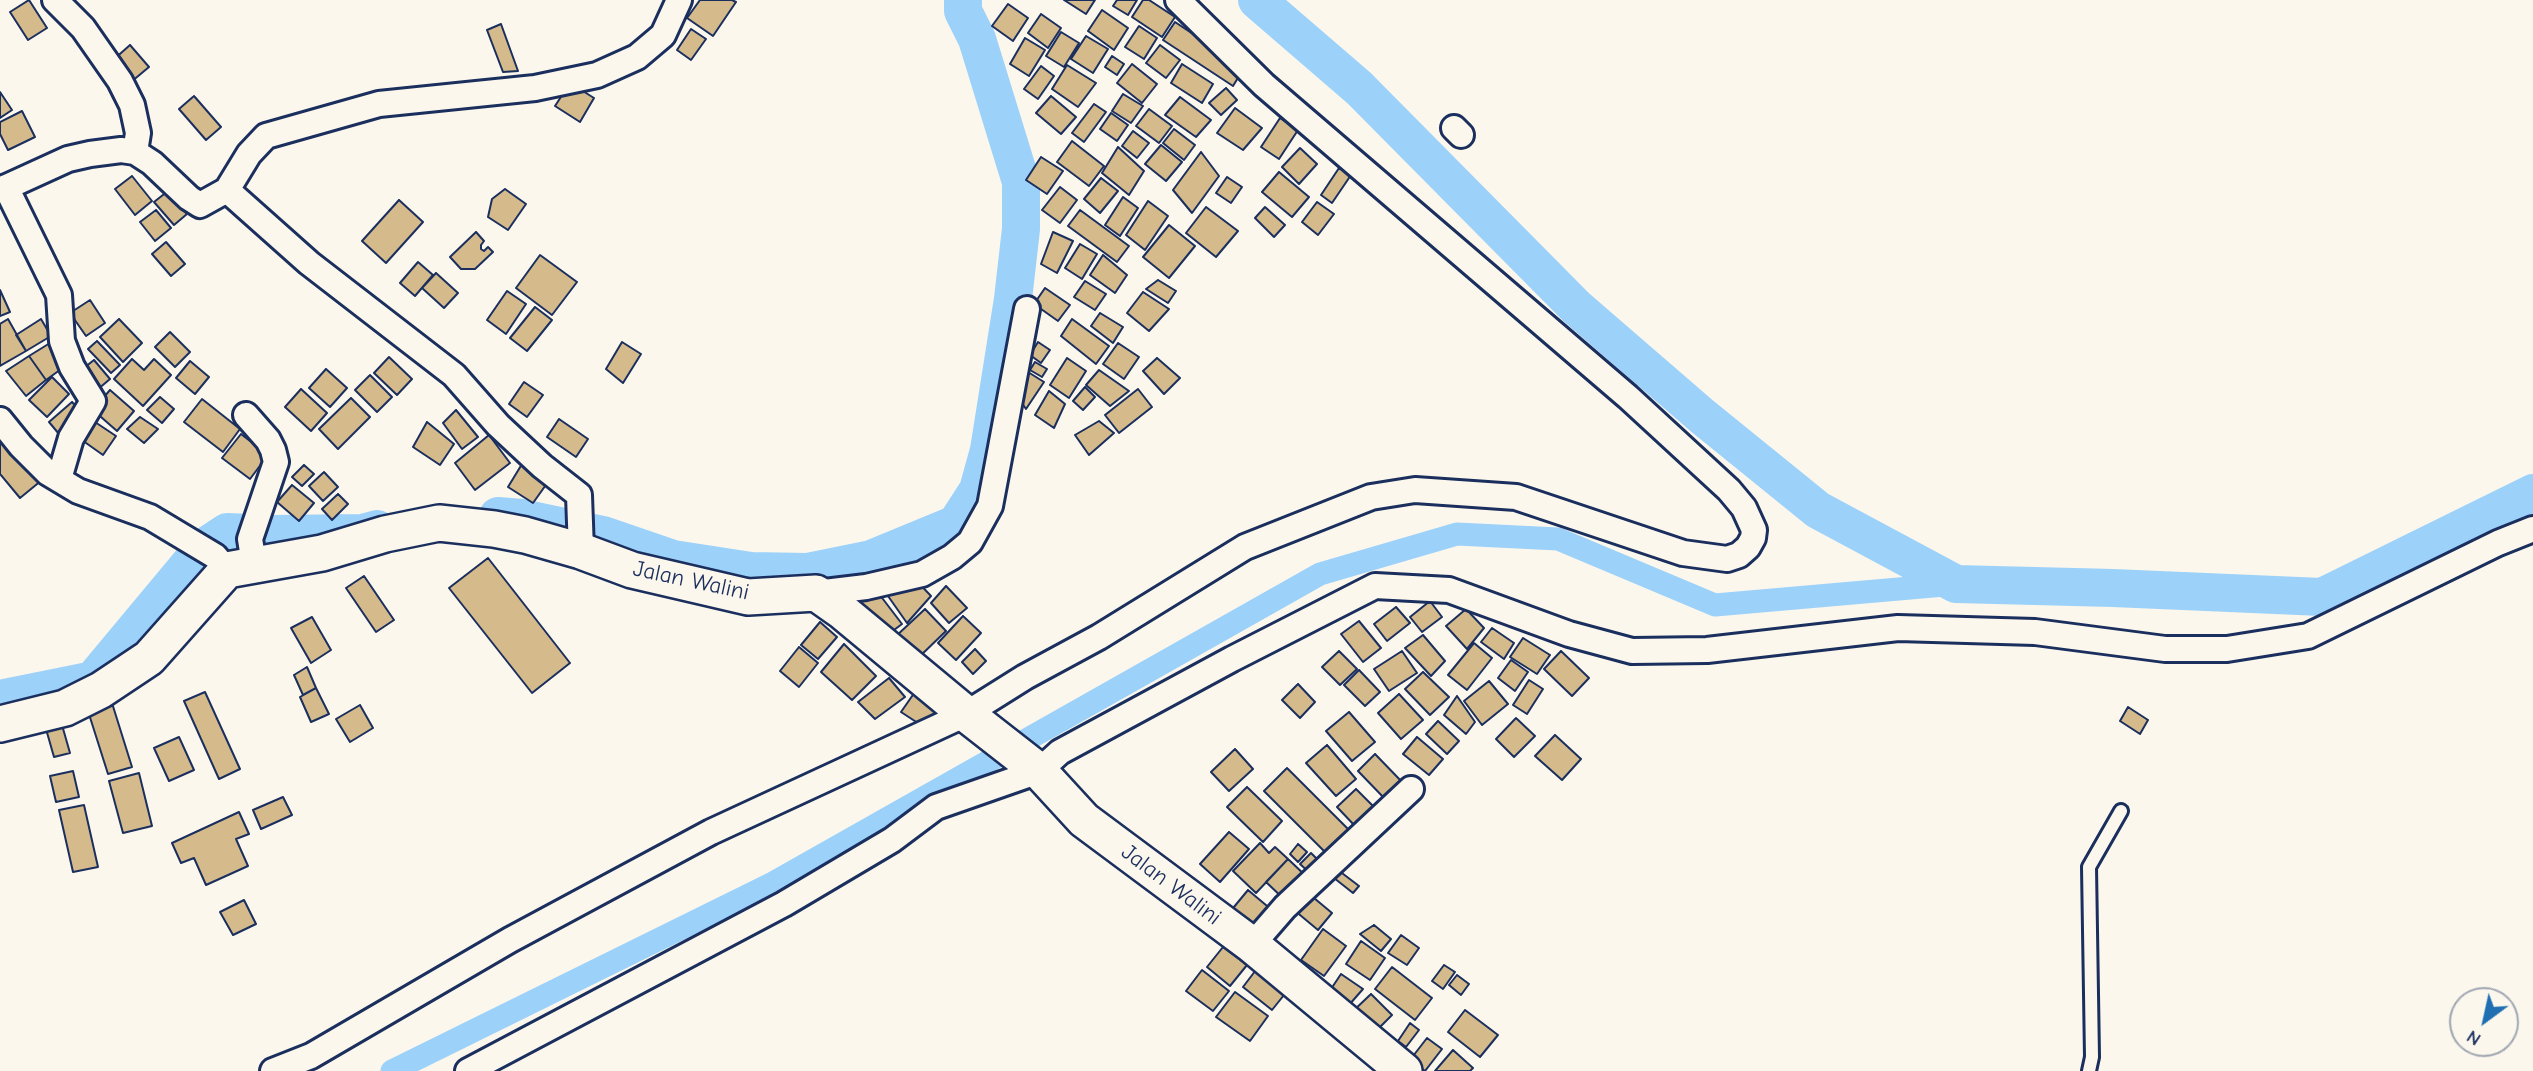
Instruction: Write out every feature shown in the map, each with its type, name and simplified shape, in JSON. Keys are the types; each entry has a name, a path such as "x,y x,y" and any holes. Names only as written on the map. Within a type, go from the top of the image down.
{"street":[{"path":"55,0 83,28 120,81 132,105 138,133 135,152"},
{"path":"59,479 71,438 93,401 72,368 62,341 59,295 3,188 68,159 111,151 135,152 201,205 227,190 249,154 266,136 379,104 535,88 597,75 637,57 663,35 679,0"},
{"path":"273,1071 311,1056 510,940 711,832 971,718 1025,677 1100,637 1245,547 1371,497 1415,490 1516,497 1683,553 1727,559 1739,555 1748,547 1754,530 1744,508 1729,490 1628,397 1264,85 1178,0"},
{"path":"227,190 309,263 454,375 498,425 542,466 579,495 582,546"},
{"path":"816,593 866,587 922,573 952,557 970,542 990,506 1027,309"},
{"path":"0,724 65,708 101,690 149,658 233,549 276,463 268,440 246,415"},
{"path":"0,420 48,473 78,491 233,549"},
{"name":"Jalan Walini","path":"233,549 267,565 322,553 385,534 439,523 494,529 582,546 632,570 748,597 816,593 1036,769 1084,820 1252,945 1404,1071"},
{"path":"468,1071 784,904 892,840 936,807 1036,769 1060,752 1232,659 1375,586 1449,590 1569,634 1632,651 1707,650 1898,628 2035,632 2165,649 2227,649 2308,636 2498,543 2533,529"},
{"path":"1252,945 1285,906 1411,789"}],"lane":[{"path":"2089,1071 2092,1057 2089,867 2121,811"}],"building":[{"path":"29,0 47,28 28,40 10,12"},
{"path":"700,0 736,2 713,36 687,18"},
{"path":"1064,0 1095,0 1086,14"},
{"path":"1117,0 1137,0 1128,15 1113,6"},
{"path":"1143,0 1149,0 1175,17 1162,37 1132,17"},
{"path":"1008,4 1028,18 1013,41 992,26"},
{"path":"1102,10 1128,28 1114,50 1088,31"},
{"path":"1041,14 1061,28 1048,48 1028,33"},
{"path":"1175,22 1244,68 1233,86 1163,40"},
{"path":"501,24 518,71 503,72 487,30"},
{"path":"1139,26 1157,38 1144,59 1125,47"},
{"path":"691,29 706,39 691,60 677,50"},
{"path":"1061,32 1079,43 1064,67 1046,56"},
{"path":"1086,36 1108,49 1093,73 1071,59"},
{"path":"1025,38 1045,50 1029,76 1010,64"},
{"path":"130,45 149,67 131,82 112,61"},
{"path":"1160,45 1180,60 1166,78 1146,63"},
{"path":"1112,56 1124,64 1117,75 1105,67"},
{"path":"1132,64 1157,84 1142,103 1117,83"},
{"path":"1182,64 1213,84 1202,103 1171,83"},
{"path":"1067,65 1096,83 1078,107 1052,89"},
{"path":"1041,66 1054,76 1038,99 1024,89"},
{"path":"570,83 594,98 580,122 555,106"},
{"path":"1226,88 1237,100 1221,115 1209,103"},
{"path":"0,92 12,110 0,118"},
{"path":"1123,94 1143,106 1131,123 1112,111"},
{"path":"194,96 221,127 206,140 179,109"},
{"path":"1051,96 1076,117 1061,134 1036,113"},
{"path":"1180,97 1211,120 1196,137 1165,115"},
{"path":"1094,104 1106,112 1084,142 1072,133"},
{"path":"1235,108 1262,128 1243,150 1217,133"},
{"path":"1149,109 1172,126 1159,143 1136,126"},
{"path":"22,111 35,137 8,150 0,134 0,122"},
{"path":"1111,113 1128,125 1117,141 1100,129"},
{"path":"1280,118 1298,130 1279,159 1261,147"},
{"path":"1174,129 1195,145 1184,160 1163,143"},
{"path":"1133,131 1149,143 1137,158 1122,146"},
{"path":"1072,141 1104,166 1089,186 1057,162"},
{"path":"1161,145 1182,162 1166,181 1145,164"},
{"path":"1118,147 1144,171 1129,195 1102,173"},
{"path":"1300,148 1317,164 1299,184 1282,167"},
{"path":"1201,152 1219,176 1192,213 1173,190"},
{"path":"1041,157 1063,171 1047,194 1026,180"},
{"path":"1339,168 1351,175 1332,203 1321,195"},
{"path":"1279,172 1309,197 1292,217 1262,192"},
{"path":"132,176 152,201 135,215 115,189"},
{"path":"1227,177 1242,187 1231,203 1216,193"},
{"path":"1101,178 1118,191 1100,213 1084,199"},
{"path":"1060,187 1077,200 1060,223 1042,210"},
{"path":"505,189 526,204 508,230 488,217 492,199"},
{"path":"168,191 187,214 174,225 154,202"},
{"path":"1123,197 1138,208 1120,236 1105,225"},
{"path":"399,200 423,222 386,263 362,241"},
{"path":"1148,201 1168,216 1145,250 1126,235"},
{"path":"1317,202 1334,214 1318,235 1302,222"},
{"path":"1206,207 1238,231 1216,257 1186,233"},
{"path":"1265,207 1285,225 1274,237 1255,218"},
{"path":"156,210 171,228 155,241 140,222"},
{"path":"1080,210 1129,246 1117,262 1068,226"},
{"path":"1169,225 1195,246 1169,278 1143,257"},
{"path":"476,232 484,241 481,249 484,251 488,247 493,252 475,269 461,269 450,257"},
{"path":"1053,232 1073,241 1057,273 1041,264"},
{"path":"166,242 185,264 171,276 152,254"},
{"path":"1080,244 1097,254 1082,279 1065,268"},
{"path":"540,255 577,282 552,315 516,288"},
{"path":"1103,255 1127,275 1115,293 1090,275"},
{"path":"418,262 433,275 415,296 400,283"},
{"path":"436,273 458,293 444,308 422,288"},
{"path":"1158,280 1176,291 1168,303 1146,289"},
{"path":"1085,281 1106,294 1095,310 1074,297"},
{"path":"1045,288 1070,305 1058,321 1034,304"},
{"path":"0,290 10,312 0,316"},
{"path":"507,291 526,304 506,334 487,320"},
{"path":"1143,292 1169,309 1149,331 1127,313"},
{"path":"90,300 105,323 86,336 70,313"},
{"path":"535,307 552,320 527,351 510,338"},
{"path":"1100,313 1123,327 1113,343 1091,326"},
{"path":"8,319 26,351 0,366 0,324"},
{"path":"41,319 51,336 26,351 16,335"},
{"path":"119,319 142,343 123,362 100,337"},
{"path":"1072,319 1109,346 1096,364 1061,336"},
{"path":"170,332 190,352 175,367 155,347"},
{"path":"97,341 120,365 111,373 88,349"},
{"path":"622,342 641,354 623,383 606,369"},
{"path":"1038,342 1050,350 1041,363 1030,355"},
{"path":"50,343 64,367 46,380 29,356"},
{"path":"1118,343 1139,357 1124,379 1103,364"},
{"path":"29,356 46,380 26,396 6,371"},
{"path":"389,357 412,379 397,395 374,373"},
{"path":"1067,358 1086,371 1069,398 1050,385"},
{"path":"1157,358 1180,378 1164,394 1143,371"},
{"path":"132,359 144,370 154,359 171,375 143,406 114,379"},
{"path":"94,360 110,379 97,390 80,371"},
{"path":"190,361 209,377 195,394 176,378"},
{"path":"1035,362 1047,369 1042,377 1030,370"},
{"path":"326,369 347,388 330,407 309,388"},
{"path":"1099,370 1129,391 1110,406 1086,385"},
{"path":"1028,372 1044,382 1026,409 1015,393"},
{"path":"370,375 392,397 377,412 355,390"},
{"path":"52,377 69,394 47,417 29,400"},
{"path":"524,382 543,395 527,417 509,404"},
{"path":"1085,387 1095,397 1083,410 1073,401"},
{"path":"301,389 327,413 311,431 285,407"},
{"path":"1138,389 1152,407 1119,433 1105,415"},
{"path":"110,390 134,411 117,431 93,410"},
{"path":"1049,391 1065,404 1054,428 1035,415"},
{"path":"160,397 174,409 162,423 147,410"},
{"path":"351,398 370,417 338,449 319,429"},
{"path":"202,399 240,429 223,452 184,422"},
{"path":"72,402 82,413 59,434 49,422"},
{"path":"456,410 478,437 462,449 443,423"},
{"path":"140,417 158,429 144,443 127,429"},
{"path":"559,419 588,439 576,457 547,437"},
{"path":"92,420 116,436 103,455 79,438"},
{"path":"1099,421 1114,433 1089,455 1075,435"},
{"path":"427,422 454,444 440,465 413,447"},
{"path":"241,434 268,455 250,479 222,458"},
{"path":"489,435 510,463 475,490 455,463"},
{"path":"7,439 42,480 20,498 0,474 0,445"},
{"path":"522,464 548,482 533,503 508,487"},
{"path":"304,465 314,474 302,486 292,477"},
{"path":"324,472 338,487 323,501 309,486"},
{"path":"292,485 314,503 299,521 277,502"},
{"path":"338,494 348,504 332,520 322,509"},
{"path":"488,558 570,663 532,693 449,588"},
{"path":"364,576 394,620 376,632 346,588"},
{"path":"912,576 931,596 907,623 888,596"},
{"path":"873,586 902,624 882,639 853,601"},
{"path":"946,586 967,608 949,623 931,603"},
{"path":"1430,601 1442,617 1422,632 1410,617"},
{"path":"1396,607 1410,623 1387,641 1374,624"},
{"path":"925,609 946,631 916,660 894,638"},
{"path":"1466,609 1484,628 1467,649 1446,626"},
{"path":"963,616 981,633 956,660 938,643"},
{"path":"312,617 331,650 311,663 291,628"},
{"path":"1359,621 1381,648 1363,662 1341,634"},
{"path":"820,622 837,637 818,659 801,645"},
{"path":"1492,628 1514,643 1504,659 1481,642"},
{"path":"1423,635 1445,661 1431,676 1405,648"},
{"path":"1523,638 1550,655 1537,674 1510,657"},
{"path":"1474,643 1492,658 1467,690 1448,675"},
{"path":"844,644 876,676 852,700 821,672"},
{"path":"799,647 818,663 799,687 780,671"},
{"path":"975,649 986,661 973,674 962,662"},
{"path":"1339,651 1357,669 1340,685 1322,667"},
{"path":"1402,651 1417,673 1389,691 1374,669"},
{"path":"1561,651 1589,678 1572,696 1544,669"},
{"path":"1511,660 1528,672 1515,691 1498,678"},
{"path":"307,667 316,688 303,695 294,675"},
{"path":"1359,670 1380,692 1365,706 1344,685"},
{"path":"1423,672 1449,697 1430,715 1405,689"},
{"path":"889,678 905,697 875,719 858,702"},
{"path":"1529,680 1543,689 1527,714 1513,705"},
{"path":"1489,681 1508,704 1482,725 1464,701"},
{"path":"1298,684 1315,702 1300,718 1282,700"},
{"path":"316,688 329,714 311,722 300,697"},
{"path":"917,689 942,707 927,729 901,712"},
{"path":"205,692 240,769 219,779 184,701"},
{"path":"1399,694 1423,720 1401,739 1378,713"},
{"path":"1457,696 1475,722 1466,734 1444,715"},
{"path":"112,703 132,767 108,774 88,711"},
{"path":"360,705 373,728 350,742 336,719"},
{"path":"2128,707 2148,720 2140,734 2120,721"},
{"path":"1349,712 1375,742 1352,761 1326,731"},
{"path":"1516,718 1535,736 1514,757 1496,739"},
{"path":"1438,721 1459,741 1447,754 1426,734"},
{"path":"62,725 70,753 54,757 46,729"},
{"path":"1555,735 1581,759 1562,780 1535,756"},
{"path":"179,737 194,770 169,781 154,748"},
{"path":"1417,737 1443,759 1429,775 1403,754"},
{"path":"1327,745 1356,779 1336,796 1306,763"},
{"path":"1235,749 1253,769 1229,791 1211,772"},
{"path":"1375,754 1404,784 1386,800 1358,771"},
{"path":"1287,768 1355,836 1332,859 1264,791"},
{"path":"73,771 79,797 56,802 50,776"},
{"path":"139,773 152,826 123,833 109,781"},
{"path":"1247,787 1282,821 1263,842 1227,807"},
{"path":"1356,789 1374,807 1355,826 1337,807"},
{"path":"283,797 292,815 261,829 253,810"},
{"path":"84,805 98,867 73,872 59,810"},
{"path":"239,812 249,834 236,839 248,866 206,885 194,858 181,863 172,843"},
{"path":"1229,832 1249,849 1220,882 1200,864"},
{"path":"1260,843 1269,853 1275,847 1288,859 1256,893 1233,871"},
{"path":"1298,844 1307,852 1298,862 1290,854"},
{"path":"1311,853 1322,864 1312,875 1300,864"},
{"path":"1288,859 1308,878 1286,901 1266,882"},
{"path":"1334,867 1359,886 1353,893 1329,874"},
{"path":"1248,890 1273,911 1255,933 1229,913"},
{"path":"1308,893 1332,913 1318,930 1294,910"},
{"path":"244,900 256,924 233,935 220,912"},
{"path":"1374,925 1391,939 1381,951 1360,934"},
{"path":"1323,929 1346,946 1324,976 1301,960"},
{"path":"1401,935 1419,948 1407,965 1388,953"},
{"path":"1361,941 1385,958 1370,980 1346,964"},
{"path":"1223,947 1247,965 1230,986 1207,967"},
{"path":"1262,962 1292,985 1272,1010 1243,987"},
{"path":"1444,965 1455,972 1443,989 1432,981"},
{"path":"1392,967 1432,998 1415,1020 1375,989"},
{"path":"1202,970 1229,991 1213,1011 1186,991"},
{"path":"1341,974 1363,989 1349,1005 1329,992"},
{"path":"1457,975 1469,984 1461,995 1449,985"},
{"path":"1235,992 1268,1016 1250,1041 1216,1017"},
{"path":"1371,994 1392,1015 1371,1036 1350,1014"},
{"path":"1465,1010 1498,1035 1480,1057 1448,1032"},
{"path":"1410,1023 1419,1030 1406,1047 1398,1041"},
{"path":"1427,1038 1442,1049 1425,1071 1410,1060"},
{"path":"1453,1050 1473,1068 1470,1071 1435,1071"}],"waterway":[{"path":"498,516 522,518 603,535 673,559 751,571 807,572 871,559 956,524 978,490 989,450 1013,299 1021,229 1021,182 977,39 963,11 963,0"},
{"path":"1257,0 1359,88 1576,307 1702,416 1818,510 1956,584 2322,597 2533,493"},
{"path":"0,699 93,680 203,548 227,532 362,533 377,529"},
{"path":"392,1071 773,883 1320,574 1457,534 1558,539 1715,605 1956,584"}]}
